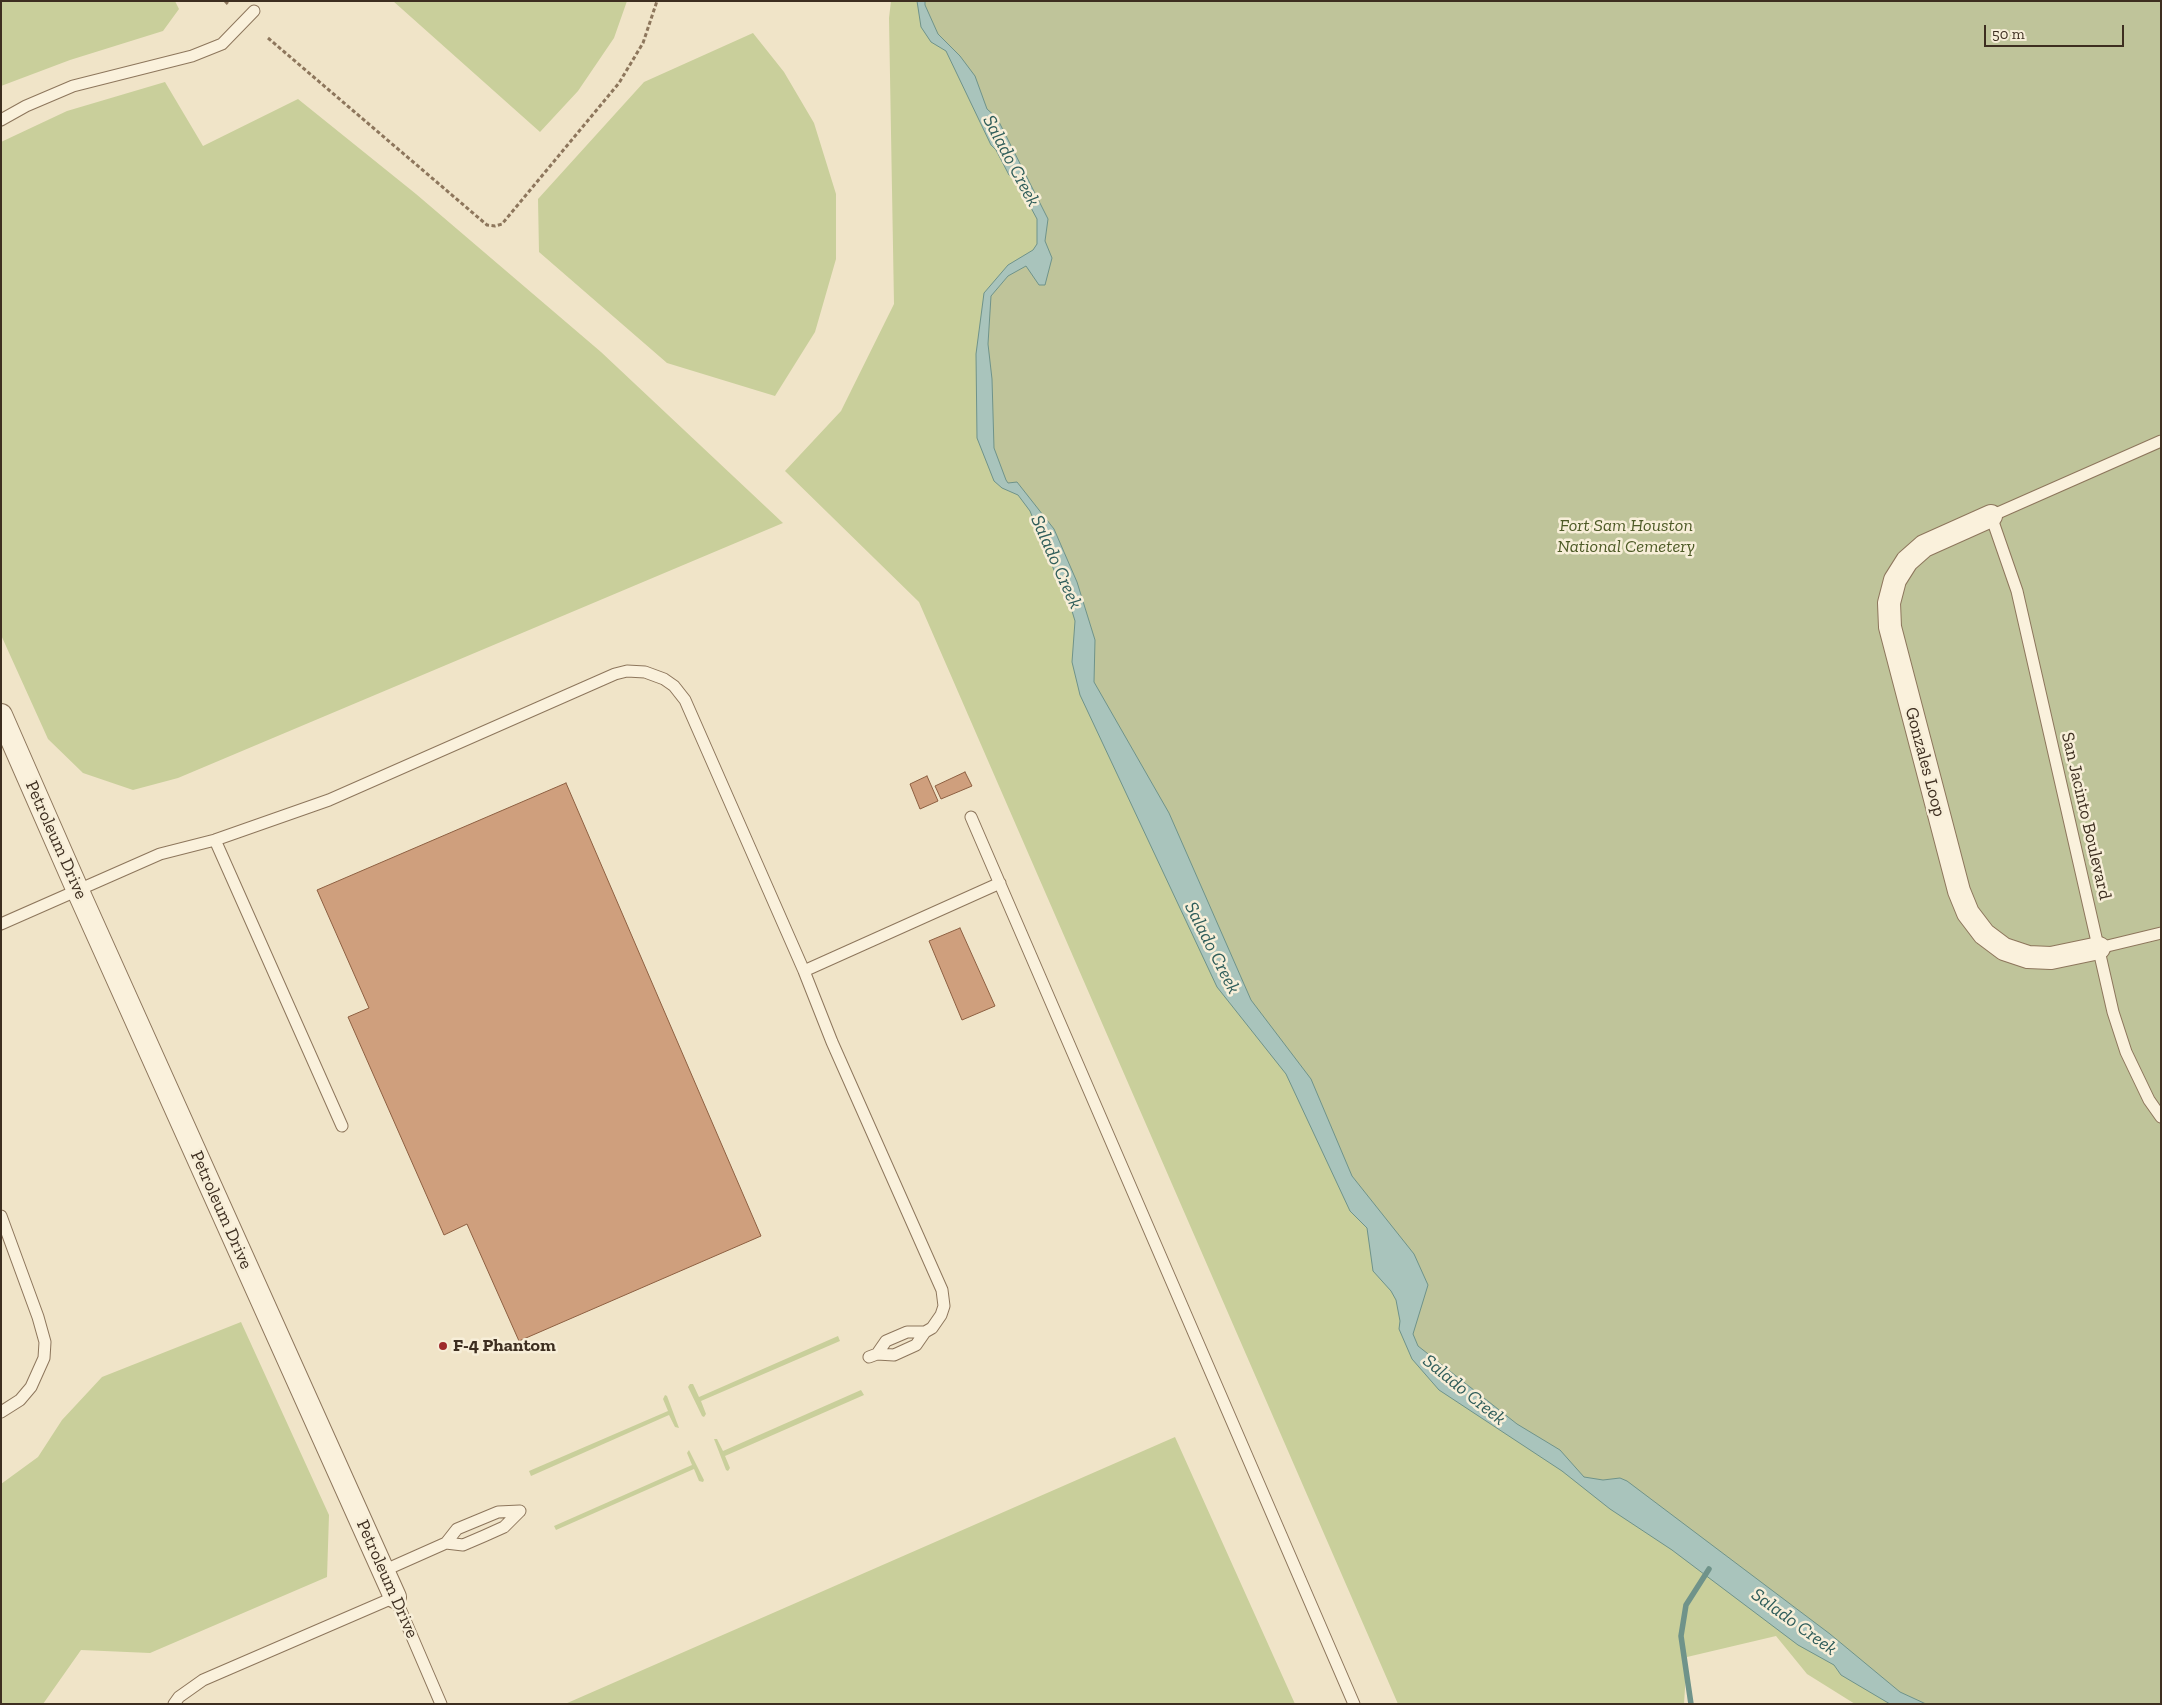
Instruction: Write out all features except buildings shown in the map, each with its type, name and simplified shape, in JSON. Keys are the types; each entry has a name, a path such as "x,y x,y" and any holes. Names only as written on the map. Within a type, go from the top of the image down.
{"street":[{"name":"Gonzales Loop","path":"1991,516 1924,546 1907,562 1895,580 1889,603 1890,628 1959,891 1968,914 1984,934 2004,949 2028,957 2051,958 2099,948"},
{"name":"Petroleum Drive","path":"1,715 395,1597"}],"lane":[{"path":"1,120 26,106 73,86 192,56 222,44 254,11"},
{"path":"1991,516 2161,441"},
{"name":"San Jacinto Boulevard","path":"1991,516 2017,591 2113,1012 2126,1052 2149,1100 2161,1117"},
{"path":"1,924 160,854 215,840 329,800 615,674 627,671 645,672 664,678 674,686 685,700 804,971 832,1042 942,1290 944,1306 941,1315 916,1345 894,1355 873,1355 886,1341 907,1332 925,1332"},
{"path":"971,817 1354,1704"},
{"path":"215,840 342,1126"},
{"path":"804,971 1000,883"},
{"path":"2099,948 2161,933"},
{"path":"1,1216 38,1317 45,1342 44,1358 31,1387 20,1400 1,1412"},
{"path":"383,1571 446,1543 457,1529 498,1512 520,1511 504,1527 484,1536 463,1545 446,1543"},
{"path":"174,1704 179,1697 203,1680 395,1597"},
{"name":"Petroleum Drive","path":"395,1597 441,1704"}],"path":[{"path":"225,1 229,5"},
{"path":"268,38 487,225 495,226 502,224 619,83 642,43 657,1"}],"green space":[{"path":"1,1 175,1 179,9 163,31 70,60 1,86"},
{"path":"393,1 627,1 614,38 578,91 540,132"},
{"name":"Fort Sam Houston National Cemetery","path":"891,1 2161,1 2161,1704 1855,1704 1807,1674 1776,1636 1687,1657 1684,1704 1398,1704 919,602 785,471 841,411 894,304 889,18"},
{"name":"Fort Sam Houston National Cemetery","path":"925,1 2161,1 2161,1704 1926,1704 1900,1692 1830,1634 1627,1481 1620,1478 1603,1480 1584,1477 1560,1450 1517,1424 1418,1346 1413,1334 1414,1254 1352,1176 1311,1079 1251,1000 1169,813 1094,682 1095,640 1077,582 1054,529 1017,482 1008,483 994,448 992,379 988,344 991,296 1008,276 1027,266 1039,285 1052,258 1045,241 1048,219 997,118 987,109 975,76 960,56 938,34"},
{"path":"753,33 784,72 814,123 836,194 836,259 815,332 775,396 667,363 539,252 538,199 644,82"},
{"path":"165,82 203,146 298,99 416,194 601,352 783,523 178,778 133,790 83,773 48,739 1,635 1,142 67,111"},
{"path":"241,1322 329,1515 327,1577 150,1653 81,1650 43,1704 1,1704 1,1484 38,1457 62,1420 102,1377"},
{"path":"838,1336 840,1341 701,1401 706,1414 704,1417 688,1387 690,1384 693,1384 699,1397"},
{"path":"861,1390 864,1395 725,1456 730,1468 728,1471 726,1470 714,1439 717,1439 723,1451"},
{"path":"665,1395 679,1428 675,1427 669,1415 531,1476 529,1471 668,1411 663,1399"},
{"path":"1175,1437 1295,1704 565,1704"},
{"path":"689,1450 704,1480 703,1482 699,1481 694,1469 556,1530 554,1526 692,1465 687,1453"}],"water":[{"name":"Salado Creek","path":"917,1 925,1 938,34 960,56 975,76 987,109 997,118 1048,219 1045,241 1052,258 1045,285 1039,285 1026,266 1008,276 991,296 988,344 992,379 994,448 1008,483 1017,482 1054,529 1077,582 1095,640 1094,682 1169,813 1251,1000 1311,1079 1352,1176 1414,1254 1428,1285 1413,1334 1418,1346 1517,1424 1560,1450 1584,1477 1603,1480 1620,1478 1627,1481 1830,1634 1900,1692 1926,1704 1890,1704 1841,1675 1834,1665 1798,1645 1672,1550 1610,1509 1562,1471 1439,1390 1412,1359 1399,1329 1400,1321 1396,1300 1391,1291 1373,1271 1367,1228 1350,1211 1286,1074 1217,987 1080,695 1072,662 1075,621 1069,601 1058,580 1030,511 1018,495 1002,488 994,481 977,438 976,354 984,293 1008,265 1033,250 1037,244 1037,219 1016,180 1009,175 996,150 991,145 946,51 931,42 921,27"}],"waterway":[{"path":"1691,1704 1681,1636 1686,1605 1709,1569"}],"place":[{"name":"F-4 Phantom","path":"443,1346"}]}
